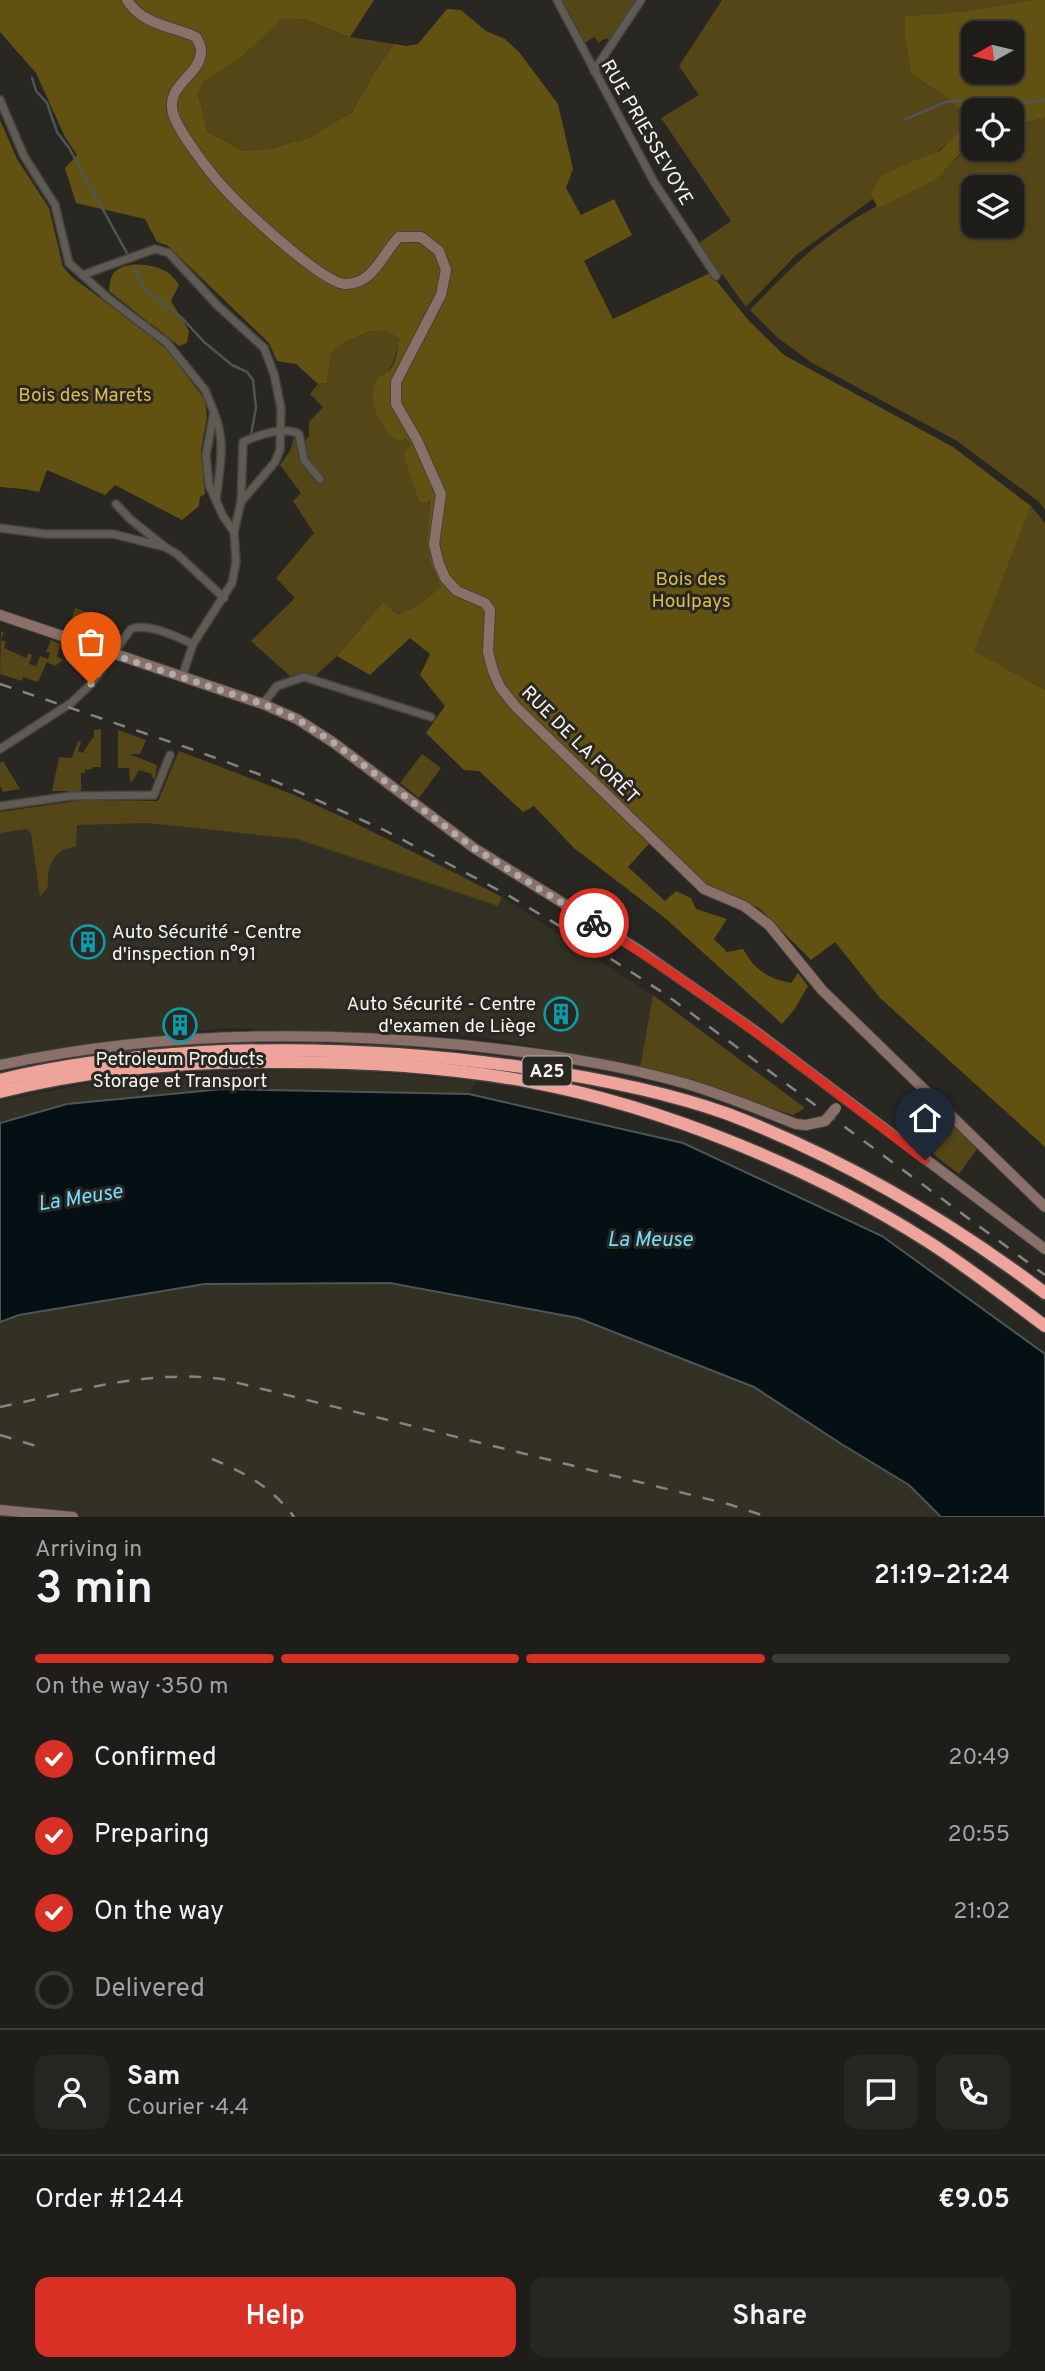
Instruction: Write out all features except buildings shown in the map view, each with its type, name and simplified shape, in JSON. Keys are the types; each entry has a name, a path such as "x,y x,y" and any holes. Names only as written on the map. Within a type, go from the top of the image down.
{"highway":[{"name":"A25","path":"0,1080 94,1062 167,1054 328,1049 434,1056 592,1079 644,1090 725,1114 798,1143 867,1177 942,1220 1045,1293"},
{"name":"A25","path":"0,1092 96,1074 168,1066 248,1062 381,1063 484,1074 535,1083 638,1109 716,1136 788,1167 855,1200 926,1241 1045,1326"}],"main road":[{"name":"RUE DE LA FORÊT","path":"127,0 136,12 154,24 171,26 196,37 201,52 198,61 174,93 173,114 224,188 311,268 329,280 344,284 354,283 367,278 399,237 421,237 439,251 446,270 441,295 396,382 396,404 417,440 442,494 434,544 445,578 457,591 485,603 490,610 488,652 500,687 516,707 704,889 744,906 769,925 822,990 1045,1207"},
{"path":"0,615 263,704 297,719 334,743 474,848 639,950 764,1037 1045,1249"},
{"path":"0,1065 104,1047 192,1038 322,1035 414,1040 513,1050 617,1068 686,1084 796,1124 825,1121 842,1098"},
{"path":"0,1510 73,1517"}],"street":[{"name":"RUE PRIESSEVOYE","path":"557,0 654,183 716,276"},
{"path":"594,71 640,0"},
{"path":"0,100 24,156 55,205 69,263 108,298 167,343 205,390 220,427 222,450 216,501"},
{"path":"82,275 155,249 169,253 218,306 264,348 271,360 281,408 280,450 275,462 241,502"},
{"path":"214,412 206,455 206,472 216,501 234,532"},
{"path":"181,677 193,644 224,598 234,575 234,532 241,502 243,442 281,432 299,434 304,460 320,479"},
{"path":"116,504 130,519 177,554 224,598"},
{"path":"0,528 45,534 114,534 165,547"},
{"path":"0,749 71,703 91,684 126,633 136,626 153,629 193,644"},
{"path":"263,704 277,686 304,677 431,717"},
{"path":"0,806 71,796 154,795 170,755"}],"shaded area":[{"path":"561,0 635,0 610,41 606,38 598,43 595,37 584,43"},
{"path":"722,0 1030,0 968,12 905,17 911,74 949,99 961,111 961,128 937,152 870,194 873,199 796,255 746,307 722,274 719,276 699,243 731,221 661,118 699,95 679,66"},
{"path":"282,19 303,19 350,37 394,44 352,112 309,138 268,149 243,151 208,132 198,95 203,82 243,56"},
{"path":"1045,118 1045,510 1038,501 957,441 812,363 778,338 750,310 794,266 841,228 956,159 961,153 961,161 1024,161 1024,122"},
{"path":"370,331 387,331 401,339 388,372 410,445 403,453 412,475 429,499 431,565 441,587 416,606 398,615 383,602 337,656 314,677 304,674 291,677 251,641 295,598 276,578 314,533 293,501 301,493 280,465 290,451 294,438 305,441 309,436 309,422 323,407 310,394 318,384 327,383 331,354 340,345"},
{"path":"1031,506 1045,523 1045,690 973,651"},
{"path":"75,608 87,612 80,633 75,631 78,620 72,618"},
{"path":"1,631 4,632 1,640 6,642 4,648 26,658 28,653 32,655 29,664 36,666 40,656 48,659 50,653 46,652 51,640 60,644 57,657 63,660 55,666 47,662 38,682 23,677 22,681 0,674"},
{"path":"101,729 101,767 93,767 81,773 81,791 52,791 59,757 72,758 78,741 81,742 78,751 83,753 93,737 94,739 94,730"},
{"path":"118,730 146,740 140,754 129,754 157,765 155,779 151,777 152,774 139,770 132,782 129,768 118,768"},
{"path":"179,751 294,795 446,867 502,897 653,995 640,1067 479,1036 222,1028 60,1048 0,1062 0,812 83,800 158,801"},
{"path":"179,751 294,795 351,821 502,897 498,906 297,839 148,823 77,825 76,847 62,851 53,860 48,873 48,887 40,897 31,833 26,829 0,833 0,812 83,800 158,801"},
{"path":"422,754 441,768 419,798 400,783"},
{"path":"3,761 20,789 3,792 0,786 0,763"},
{"path":"653,995 805,1108 793,1115 640,1067"},
{"path":"359,1071 476,1081 469,1094 223,1089 67,1104 0,1123 0,1101 85,1084 175,1074"},
{"path":"954,1126 977,1149 959,1174 933,1154"},
{"path":"390,1283 578,1318 754,1387 909,1485 941,1517 0,1517 0,1322 19,1315 205,1284"}],"green space":[{"name":"Bois des Houlpays","path":"0,0 374,0 350,37 303,19 282,19 243,56 203,82 198,95 208,132 243,151 268,149 309,138 352,112 394,44 418,44 447,9 461,10 486,31 505,39 519,52 558,104 573,169 566,188 581,215 614,199 632,235 584,261 613,319 710,273 749,321 784,355 953,447 1031,506 974,651 1045,690 1045,1147 880,998 835,942 811,960 759,908 706,885 656,836 628,867 665,901 676,891 691,898 696,909 727,919 714,939 727,952 743,949 757,968 768,976 783,981 791,983 798,973 808,986 782,1024 665,918 574,848 534,806 523,812 479,771 464,770 426,733 445,706 420,675 430,654 410,638 370,675 337,656 383,602 398,615 416,606 441,587 431,565 427,543 430,500 423,503 419,501 403,453 410,445 406,438 398,440 386,429 374,406 376,381 391,368 400,339 387,331 370,331 340,345 331,354 327,383 318,384 296,364 277,361 269,343 167,245 157,242 145,219 76,203 65,168 77,155 65,137 36,73 0,32"},
{"path":"1030,0 1045,0 1045,118 1024,122 1024,98 961,98 961,111 949,99 911,74 905,16 983,9"},
{"name":"Bois des Marets","path":"0,120 17,159 49,208 63,267 72,277 141,329 147,321 109,291 113,274 128,265 149,265 167,272 179,285 171,301 189,331 187,343 179,346 150,323 145,331 169,352 205,400 207,417 201,450 205,494 200,497 199,506 182,520 115,485 105,495 47,470 39,492 0,487"},
{"path":"961,129 961,153 936,179 878,208 870,194 882,176 940,151"}],"water":[{"name":"La Meuse","path":"223,1089 469,1094 683,1143 882,1236 1045,1354 1045,1517 941,1517 909,1485 754,1387 578,1318 390,1283 205,1284 19,1315 0,1322 0,1123 67,1104"}],"waterway":[{"path":"32,78 36,91 47,103 57,132 69,148 128,255"},
{"path":"904,120 945,102 959,100 987,107 1045,100"},
{"path":"133,266 146,290 182,318 204,342 232,365 247,372 253,380 256,408 251,435"}],"railway":[{"path":"0,684 256,773 382,829 506,894 665,994 1045,1275"},
{"path":"0,1407 138,1380 166,1377 222,1379 728,1504 768,1517"},
{"path":"0,1435 36,1446"},
{"path":"212,1459 257,1482 277,1498 294,1517"}],"way so far":[{"path":"91,684 111,654 263,704 297,719 334,743 474,848 594,923"}],"place":[{"name":"Auto Sécurité - Centre d'inspection n°91","path":"88,942"},
{"name":"Auto Sécurité - Centre d'examen de Liège","path":"561,1014"},
{"name":"Petroleum Products Storage et Transport","path":"180,1025"}],"route":[{"path":"594,923 639,950 754,1030 925,1160"}]}
